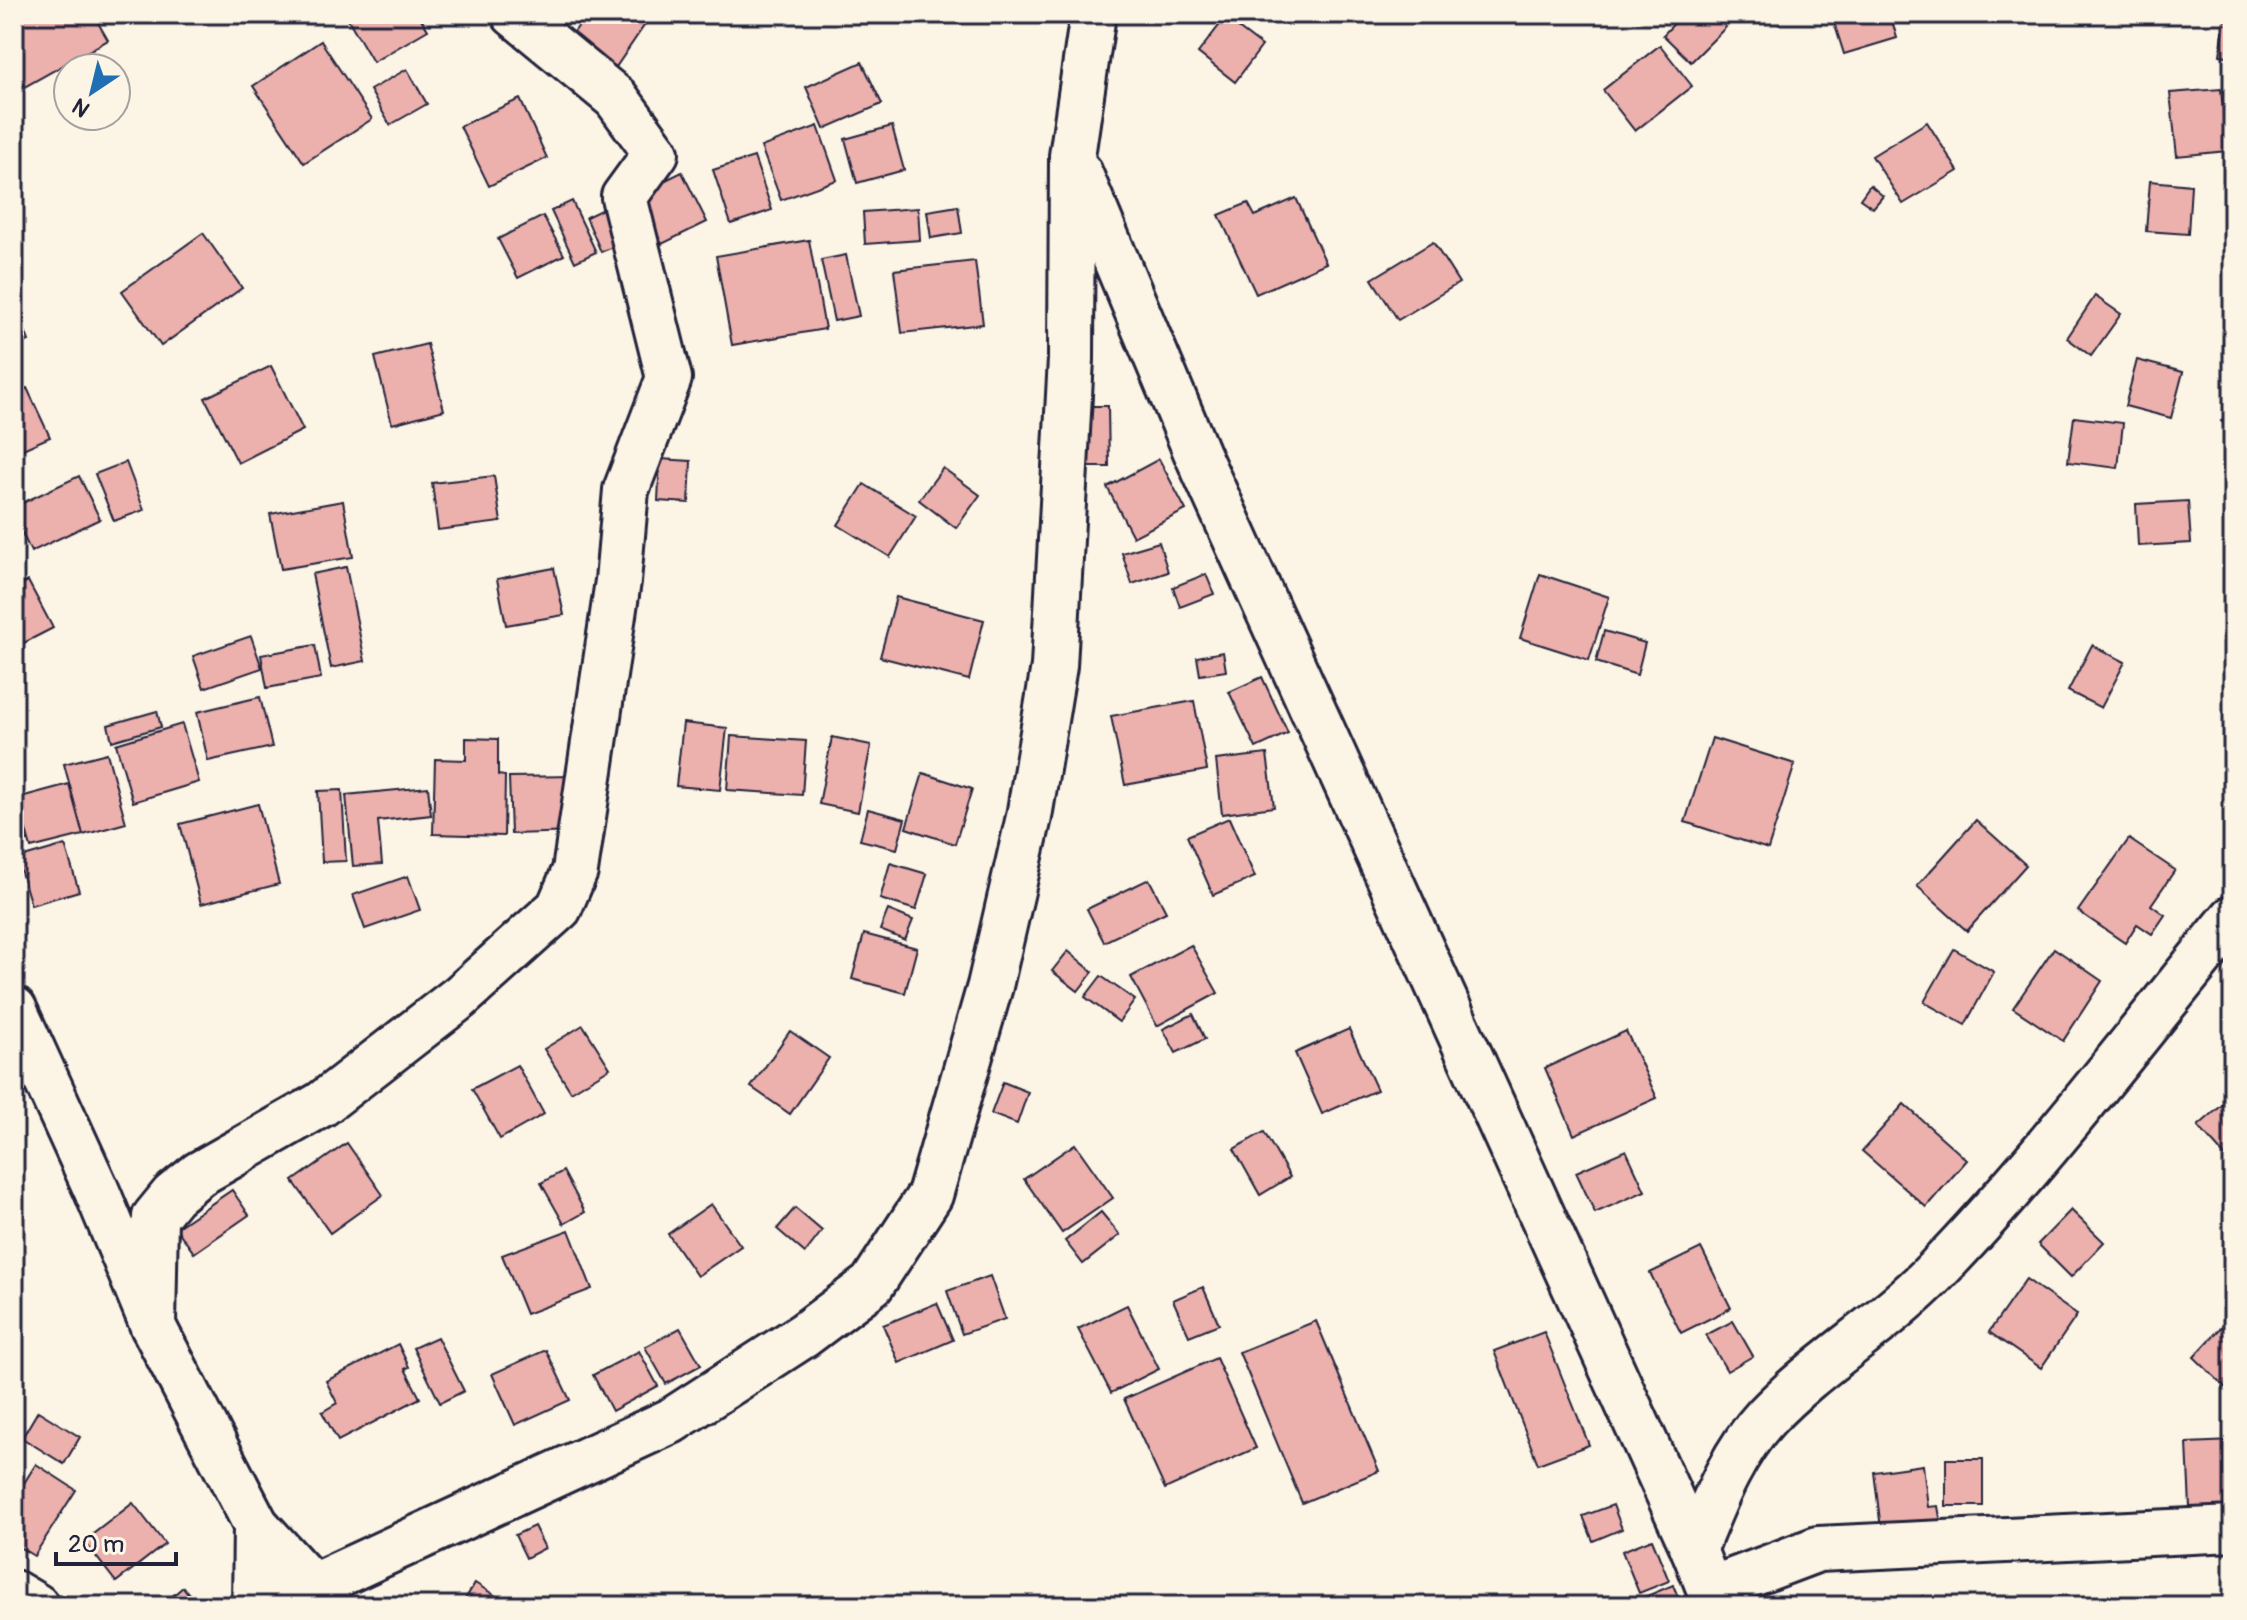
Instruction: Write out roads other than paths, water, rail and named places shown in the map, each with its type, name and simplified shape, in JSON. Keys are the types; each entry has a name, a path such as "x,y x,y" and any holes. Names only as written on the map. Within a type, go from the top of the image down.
{"street":[{"path":"153,1326 155,1217 173,1195 199,1174 322,1104 460,997 559,908 575,871 618,581 626,490 669,378 624,197 656,153 616,98 514,14"},
{"path":"270,1606 316,1596 671,1421 804,1335 872,1284 930,1195 990,986 1029,817 1054,666 1071,359 1072,156 1093,14"},
{"path":"1072,156 1197,454 1694,1550 1713,1598 1818,1549 2233,1529"},
{"path":"1694,1550 1721,1482 1764,1419 1815,1371 1934,1273 2085,1106 2233,918"},
{"path":"14,1009 96,1189 153,1326 256,1525 316,1596"},
{"path":"255,1606 256,1525"},
{"path":"14,1593 36,1606"}]}
